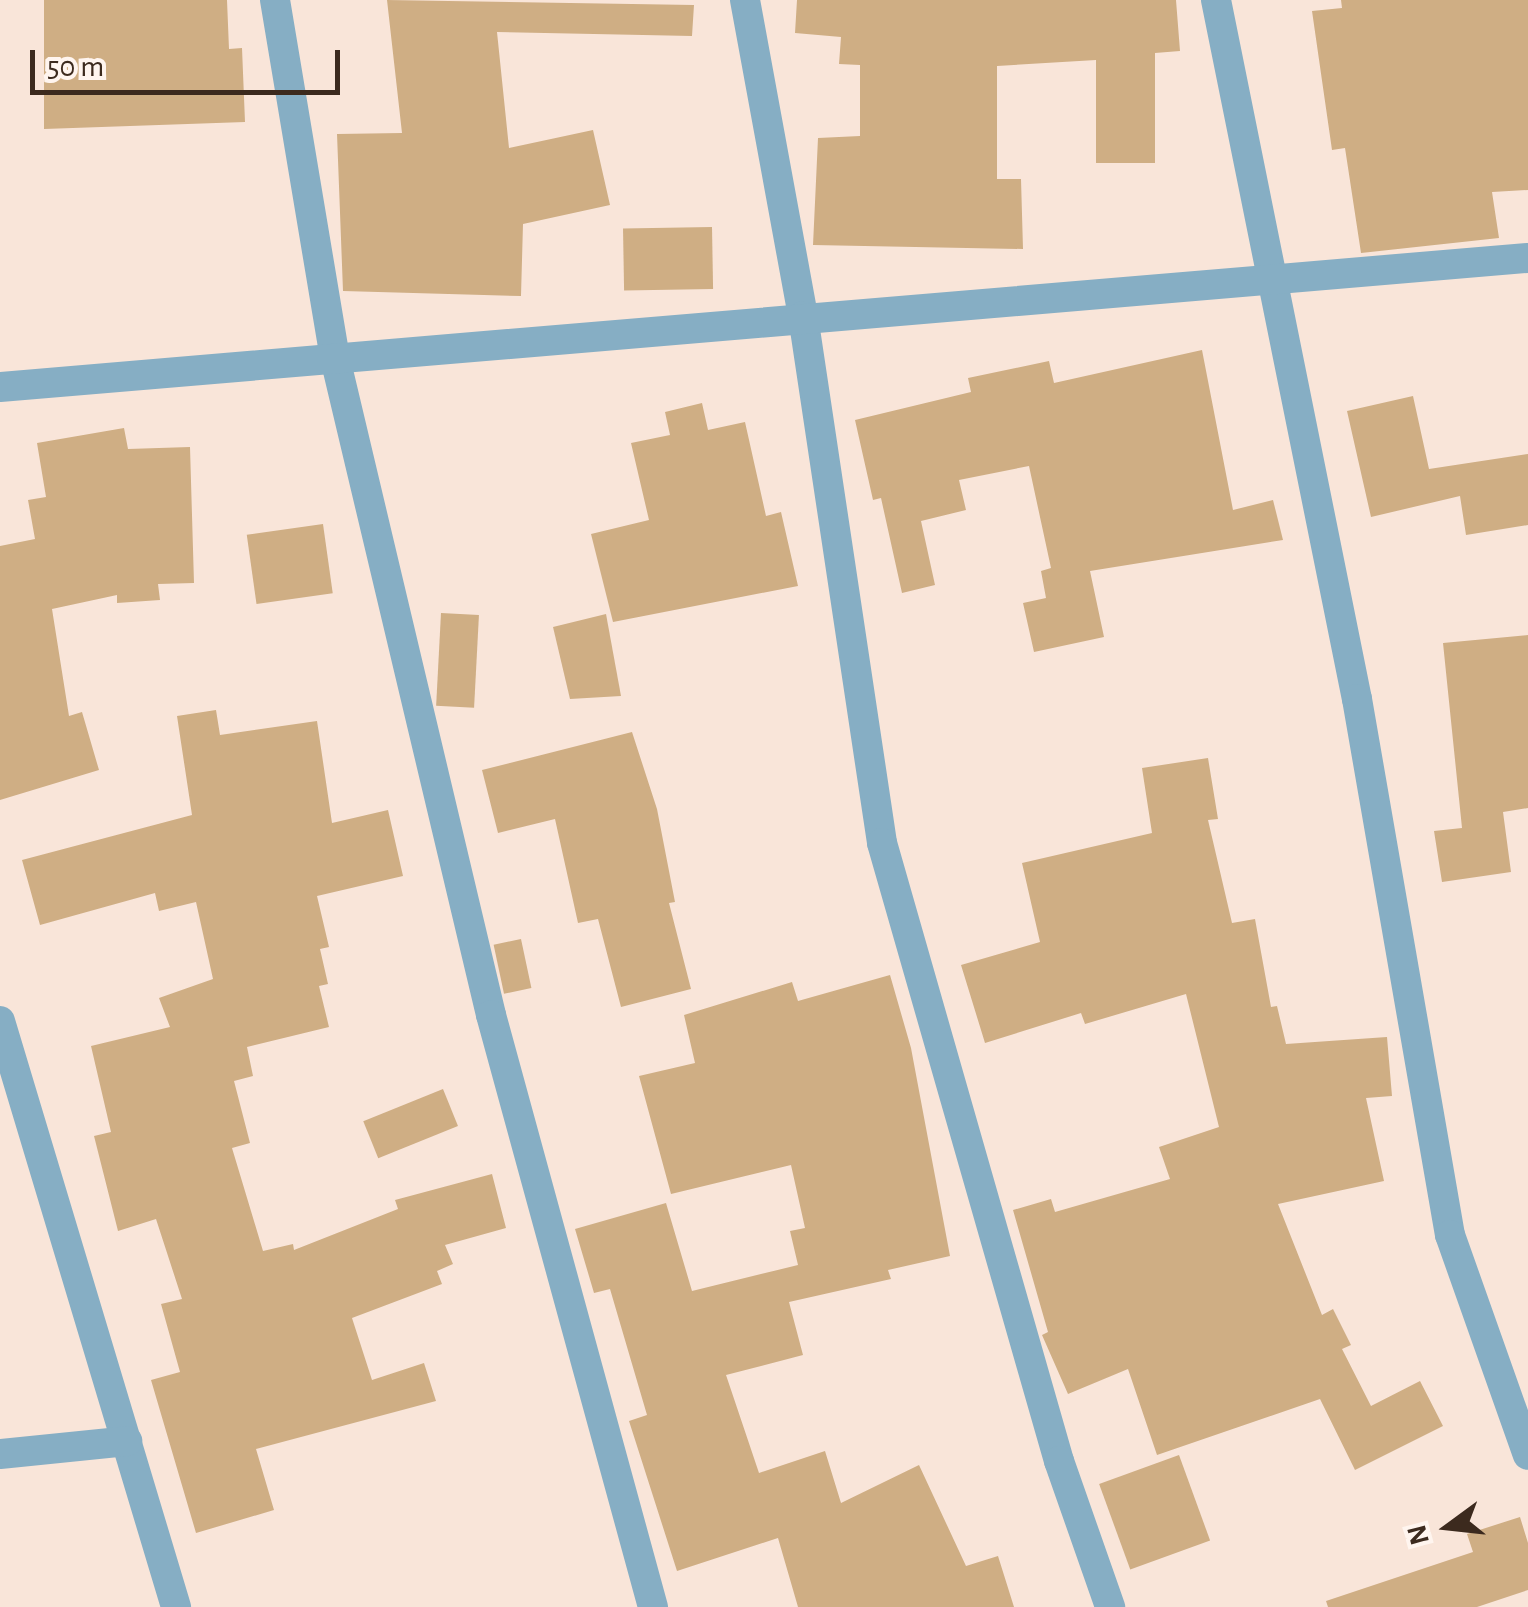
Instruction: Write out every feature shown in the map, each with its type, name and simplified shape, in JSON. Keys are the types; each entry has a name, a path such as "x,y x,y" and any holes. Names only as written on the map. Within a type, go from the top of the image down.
{"street":[{"path":"275,0 334,358 491,1015 654,1607"},
{"path":"745,0 803,316 882,843 1059,1461 1110,1607"},
{"path":"1216,0 1275,275 1450,1235 1528,1455"},
{"path":"0,387 1275,275 1528,258"},
{"path":"0,1021 176,1607"},
{"path":"0,1454 127,1441"}],"building":[{"path":"44,0 227,0 229,49 242,48 245,122 44,129"},
{"path":"387,0 694,5 692,36 497,32 509,148 593,130 610,205 523,224 521,296 343,291 337,134 402,133"},
{"path":"797,0 1176,0 1180,51 1155,53 1155,163 1096,163 1096,60 997,66 997,179 1021,179 1023,249 813,245 818,138 860,136 860,65 839,64 841,37 795,33"},
{"path":"1341,0 1528,0 1528,190 1492,192 1499,238 1361,253 1345,148 1332,150 1312,11 1342,8"},
{"path":"712,227 713,289 624,291 623,229"},
{"path":"1202,350 1233,510 1273,500 1283,540 1090,571 1104,637 1034,652 1023,603 1046,598 1041,571 1051,568 1029,466 959,480 966,510 921,521 935,585 902,593 881,498 873,500 855,420 971,392 968,378 1049,361 1054,383"},
{"path":"1413,396 1429,469 1528,454 1528,525 1466,535 1460,496 1371,517 1347,411"},
{"path":"702,403 708,430 745,422 766,516 781,512 798,586 613,622 591,534 649,520 631,443 670,435 665,412"},
{"path":"124,428 128,449 190,447 194,583 158,584 160,600 117,603 117,595 52,609 69,716 82,712 99,770 0,800 0,546 35,539 28,500 46,497 37,443"},
{"path":"323,524 333,593 256,604 247,535"},
{"path":"441,613 479,615 474,708 436,706"},
{"path":"606,614 621,696 570,699 553,627"},
{"path":"1528,635 1528,808 1503,812 1511,872 1442,882 1434,831 1462,828 1443,643"},
{"path":"216,710 220,735 317,721 332,823 388,810 403,876 317,896 329,947 320,949 328,984 319,986 329,1027 247,1047 253,1076 234,1081 250,1143 232,1148 263,1251 293,1244 294,1250 398,1209 395,1200 492,1174 506,1228 445,1245 453,1264 437,1271 442,1284 352,1318 372,1380 424,1363 436,1401 256,1449 274,1510 196,1533 151,1380 180,1372 161,1304 182,1299 156,1219 118,1231 94,1136 111,1132 91,1046 170,1027 159,998 213,979 196,902 159,911 155,893 40,925 22,860 192,815 177,716"},
{"path":"632,732 657,809 675,902 669,903 691,989 621,1007 598,919 578,923 555,819 498,833 482,770"},
{"path":"1208,758 1218,819 1208,820 1232,923 1255,919 1271,1007 1277,1006 1286,1044 1387,1037 1392,1096 1366,1098 1384,1181 1278,1204 1322,1315 1333,1309 1351,1345 1342,1349 1371,1406 1420,1381 1443,1426 1355,1470 1320,1399 1157,1455 1128,1369 1068,1394 1042,1335 1048,1332 1013,1210 1051,1199 1055,1212 1170,1179 1159,1147 1219,1127 1186,994 1085,1024 1081,1013 985,1043 961,965 1040,942 1022,863 1152,833 1142,768"},
{"path":"521,939 531,988 504,994 494,945"},
{"path":"890,975 911,1048 950,1256 888,1270 891,1279 789,1302 803,1355 726,1375 759,1473 825,1451 841,1503 919,1465 966,1566 998,1556 1014,1607 798,1607 778,1538 677,1571 629,1421 647,1415 610,1289 594,1293 575,1229 666,1203 692,1291 798,1265 790,1231 805,1228 791,1165 671,1194 639,1076 695,1063 684,1015 792,982 798,1001"},
{"path":"443,1089 458,1126 378,1158 363,1121"},
{"path":"1179,1455 1210,1541 1130,1570 1099,1484"},
{"path":"1520,1517 1528,1543 1528,1590 1477,1607 1328,1607 1326,1601 1473,1552 1467,1534"}]}
